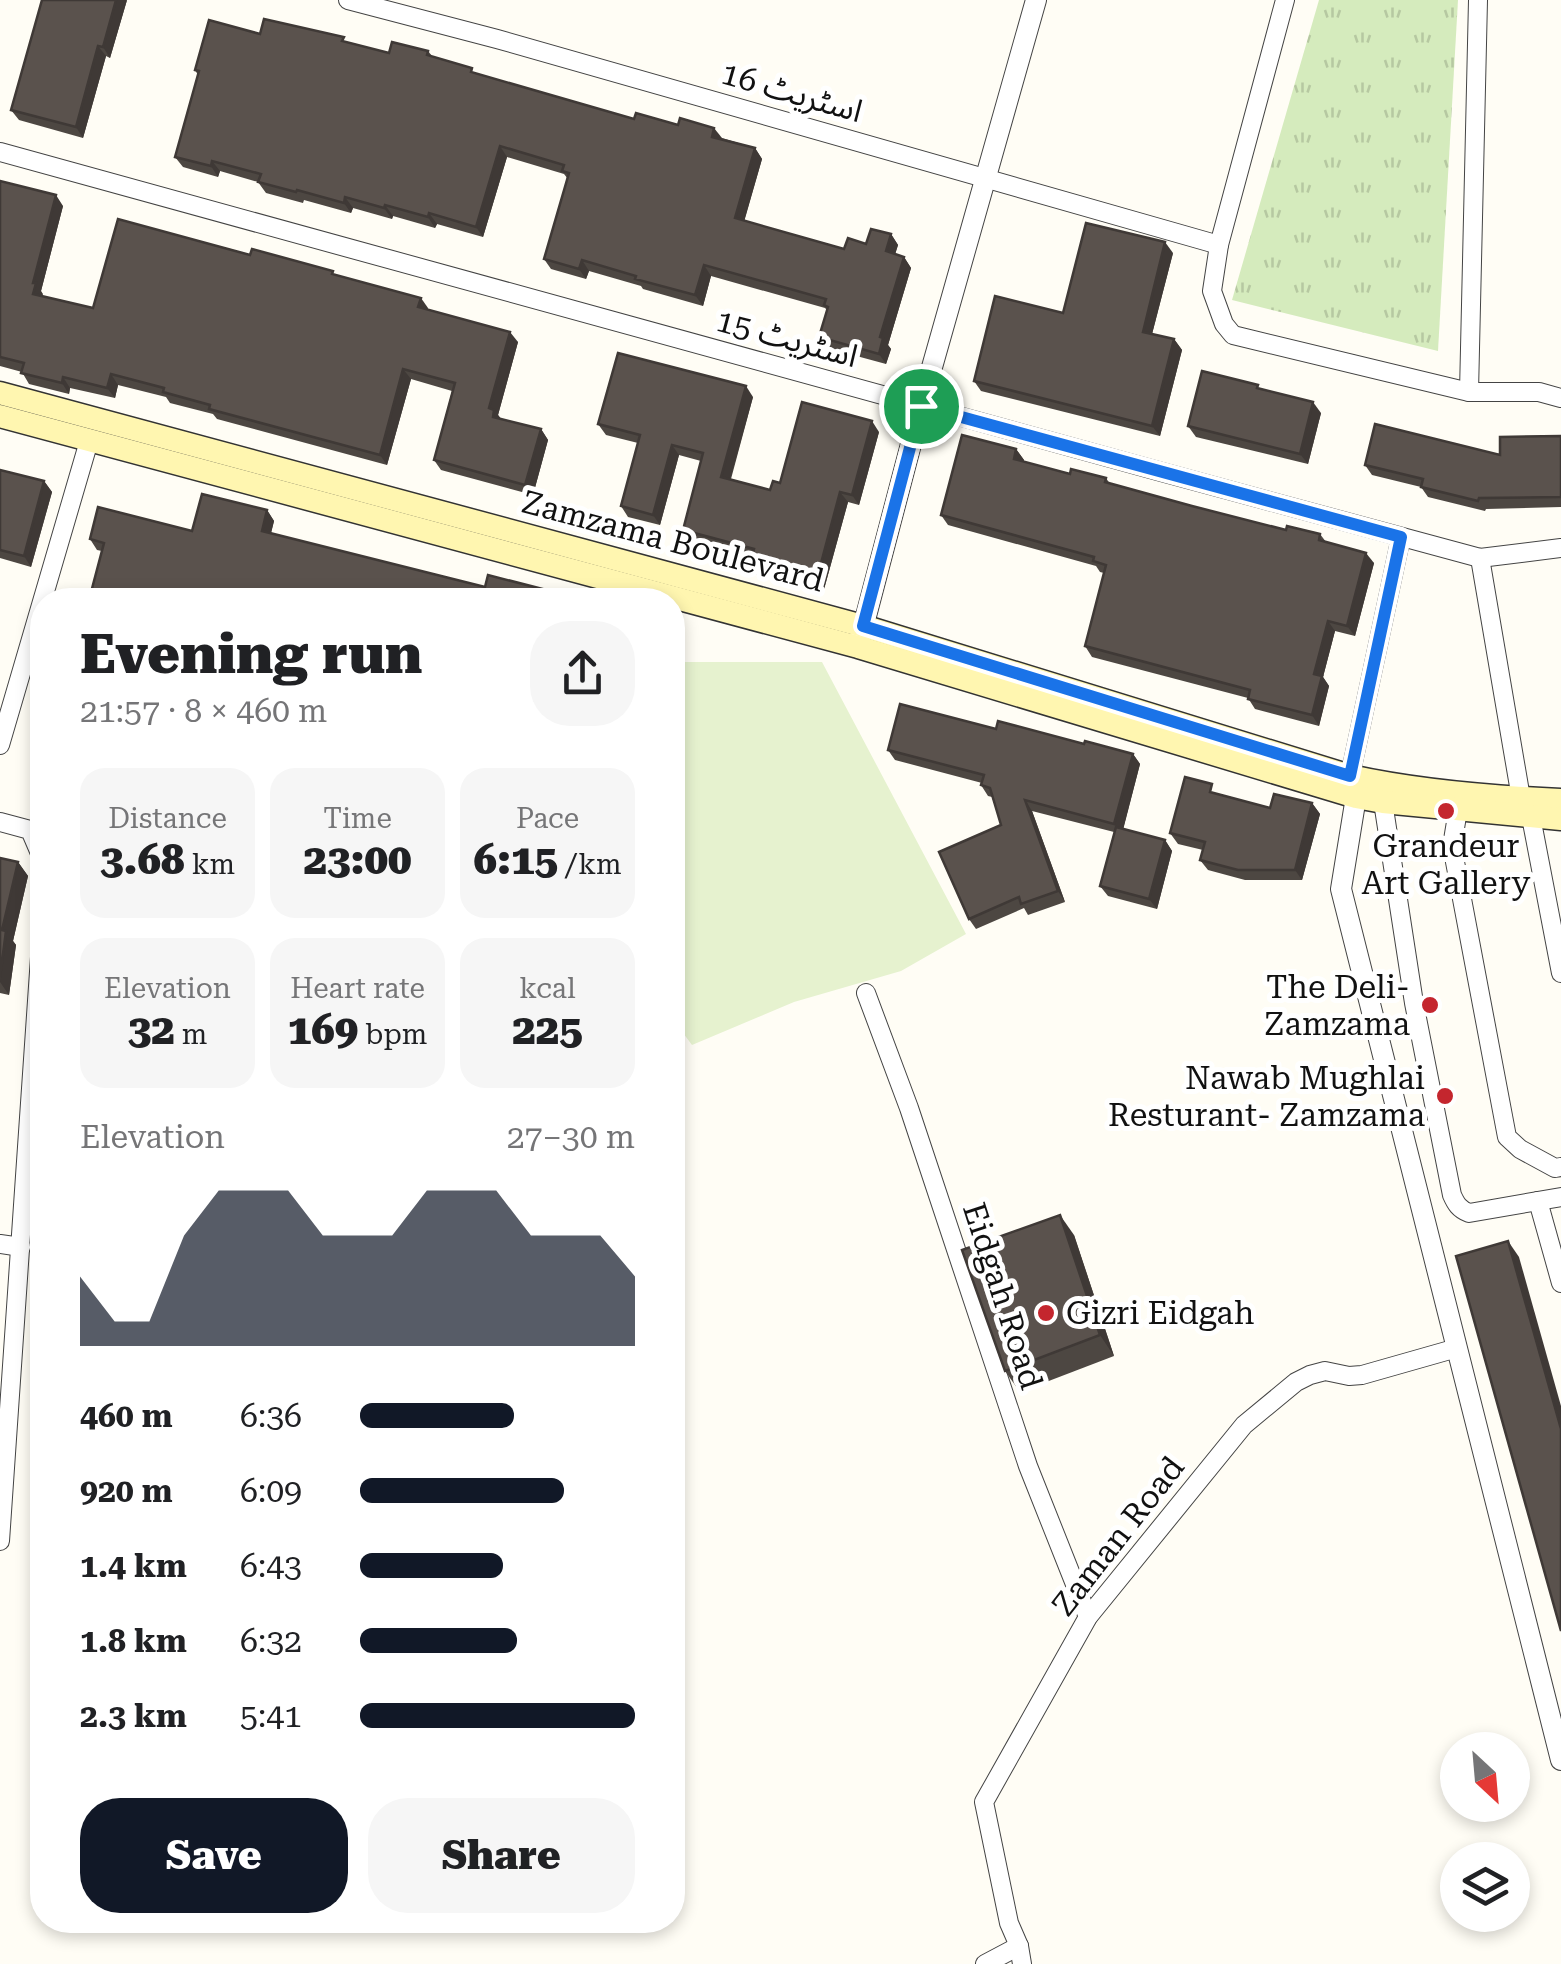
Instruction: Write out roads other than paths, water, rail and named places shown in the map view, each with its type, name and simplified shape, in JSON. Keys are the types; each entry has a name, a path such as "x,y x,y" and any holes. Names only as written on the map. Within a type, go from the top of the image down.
{"main road":[{"name":"Zamzama Boulevard","path":"0,393 860,636 1353,786 1383,802 1458,810 1526,808 1561,800"},
{"name":"Zamzama Boulevard","path":"0,416 670,588"},
{"name":"Zamzama Boulevard","path":"685,592 860,636"},
{"name":"Zamzama Boulevard","path":"1353,786 1400,786 1561,818"}],"street":[{"name":"اسٹریٹ 16","path":"348,0 1219,245"},
{"path":"860,636 1036,0"},
{"path":"1285,0 1219,245 1212,291 1224,324 1233,335 1469,392 1538,392 1561,398"},
{"path":"1469,392 1478,0"},
{"name":"اسٹریٹ 15","path":"0,152 1480,558 1561,548"},
{"path":"51,588 90,441"},
{"path":"1401,537 1353,786 1341,889 1561,1760"},
{"path":"1480,558 1561,972"},
{"path":"0,746 30,662"},
{"path":"1383,802 1414,1003 1456,1204 1469,1213 1561,1197"},
{"path":"1458,810 1452,846 1507,1137 1520,1150 1555,1168 1561,1167"},
{"path":"0,822 30,830"},
{"name":"Eidgah Road","path":"866,993 909,1108 1028,1466 1088,1616"},
{"path":"0,1541 30,1102"},
{"path":"1538,1201 1561,1284"},
{"path":"0,1244 20,1247"},
{"name":"Zaman Road","path":"1021,1955 1009,1923 984,1802 1088,1616 1244,1425 1296,1382 1325,1371 1362,1375 1457,1348"},
{"path":"985,1964 1021,1955"}],"place":[{"name":"Grandeur Art Gallery","path":"1446,811"},
{"name":"The Deli- Zamzama","path":"1430,1005"},
{"name":"Nawab Mughlai Resturant- Zamzama","path":"1445,1096"},
{"name":"Gizri Eidgah","path":"1046,1313"}]}
